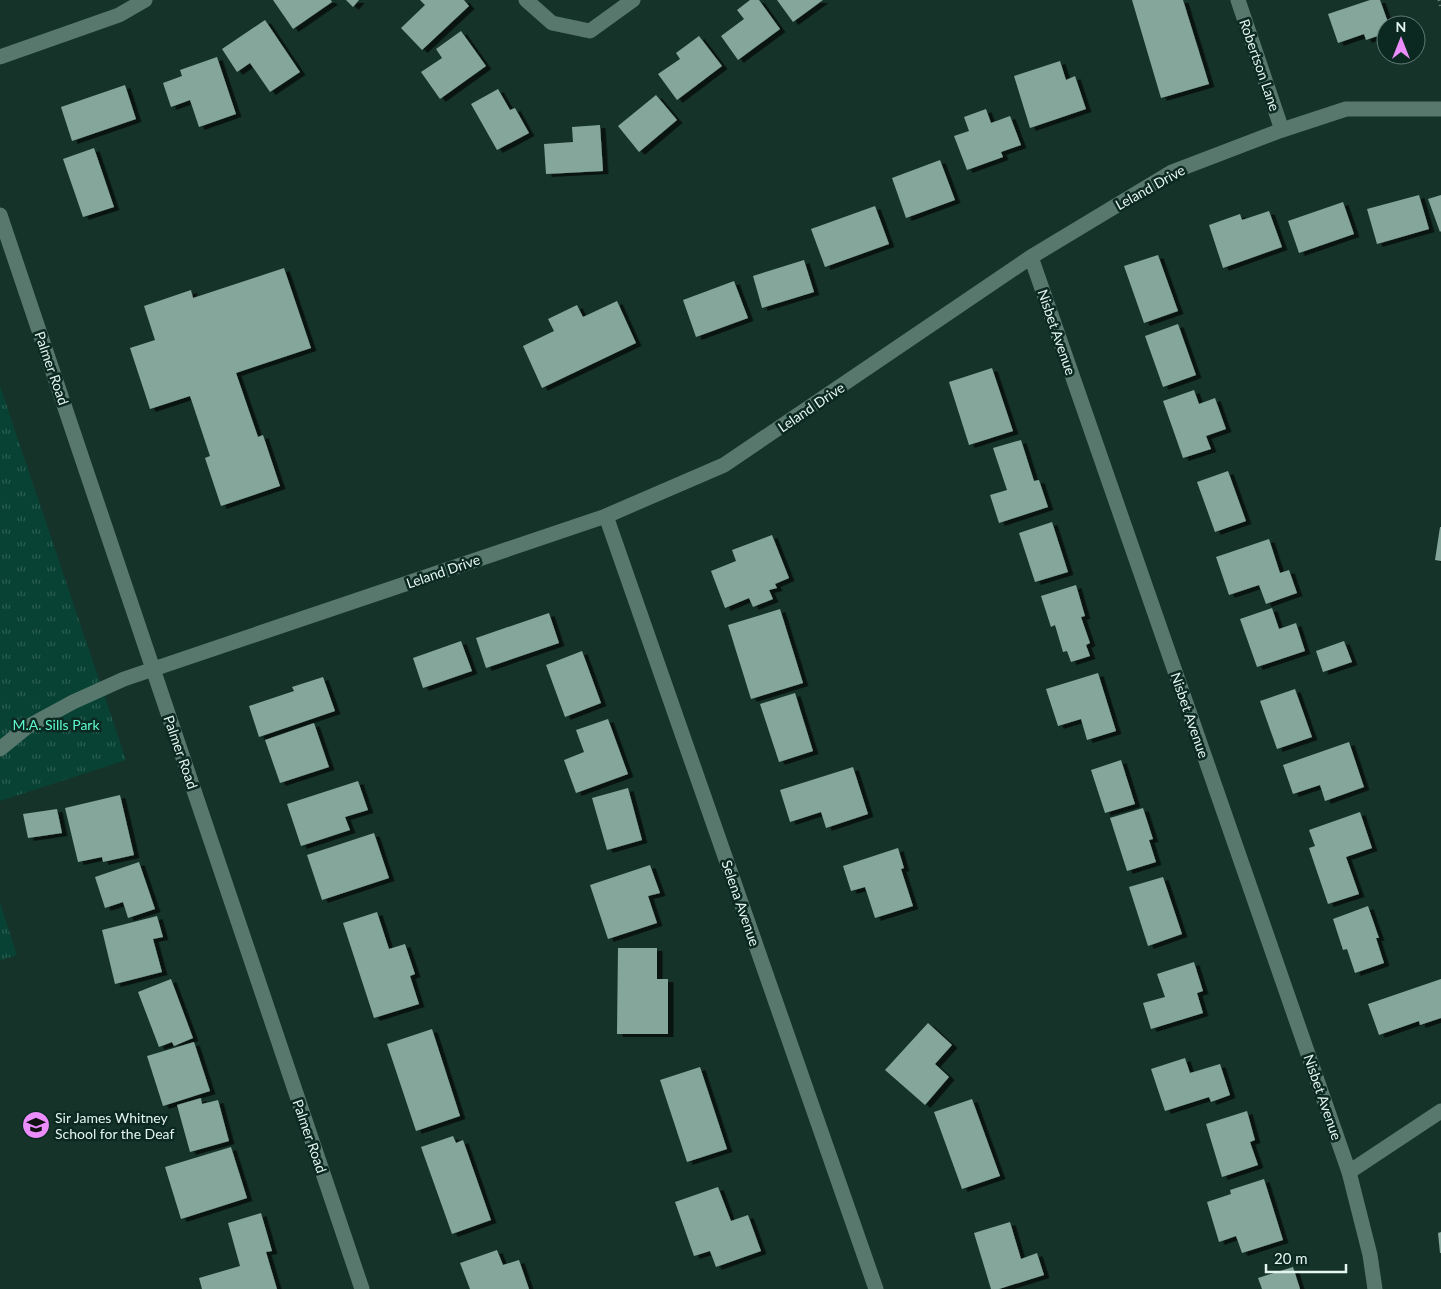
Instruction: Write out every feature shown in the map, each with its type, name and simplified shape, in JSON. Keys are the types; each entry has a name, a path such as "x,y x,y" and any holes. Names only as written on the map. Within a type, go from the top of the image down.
{"street":[{"path":"0,57 119,15 145,0"},
{"path":"526,0 552,24 590,31 633,0"},
{"name":"Robertson Lane","path":"1238,0 1282,130"},
{"name":"Leland Drive","path":"0,749 27,727 73,702 152,668 606,516 724,465 1031,257 1172,172 1282,130 1346,109 1441,109"},
{"name":"Palmer Road","path":"0,215 362,1289"},
{"name":"Nisbet Avenue","path":"1031,257 1349,1172 1370,1256 1375,1289"},
{"name":"Selena Avenue","path":"606,516 876,1289"},
{"path":"1349,1172 1441,1111"}],"path":[{"path":"1439,0 1441,8"}],"green space":[{"name":"M.A. Sills Park","path":"0,386 126,760 0,801"},
{"path":"0,903 17,955 0,960"}],"building":[{"path":"273,0 331,0 332,2 293,29"},
{"path":"346,0 359,0 353,7"},
{"path":"420,0 464,0 469,6 422,50 401,28 425,5"},
{"path":"750,0 759,0 780,29 738,60 721,36 744,19 737,10"},
{"path":"777,0 823,0 793,22"},
{"path":"1132,0 1183,0 1209,84 1161,98"},
{"path":"1370,0 1380,0 1385,15 1376,15 1376,36 1366,40 1364,34 1338,43 1328,14"},
{"path":"265,20 300,72 270,92 250,63 237,72 222,49"},
{"path":"461,31 486,66 440,99 421,72 442,58 436,49"},
{"path":"699,36 722,66 677,100 658,74 680,59 676,53"},
{"path":"217,57 236,114 199,127 190,100 171,107 163,83 182,76 180,70"},
{"path":"1060,61 1066,80 1075,76 1086,109 1030,128 1014,76"},
{"path":"125,85 136,119 72,141 61,107"},
{"path":"498,89 510,110 515,108 529,133 497,150 471,104"},
{"path":"656,95 677,120 639,152 618,126"},
{"path":"986,109 991,123 1010,116 1021,145 1001,152 1003,157 967,170 954,136 969,131 964,117"},
{"path":"600,125 603,171 546,174 544,144 573,142 572,127"},
{"path":"94,148 114,207 83,217 63,159"},
{"path":"940,160 955,200 906,218 892,178"},
{"path":"1419,195 1429,229 1377,244 1367,209"},
{"path":"1441,195 1441,231 1440,232 1428,199"},
{"path":"1343,202 1354,234 1299,253 1288,221"},
{"path":"875,206 889,244 825,267 811,229"},
{"path":"1269,211 1282,247 1223,268 1209,225 1240,214 1242,220"},
{"path":"1158,255 1178,311 1144,323 1124,266"},
{"path":"804,260 814,292 762,308 753,276"},
{"path":"284,268 311,348 236,373 258,437 263,435 280,486 221,506 205,458 210,456 190,396 150,409 130,348 155,340 144,306 191,290 193,298"},
{"path":"734,281 748,318 696,337 683,300"},
{"path":"617,301 636,343 542,388 523,346 554,331 548,319 577,305 583,317"},
{"path":"1178,324 1196,375 1163,387 1145,336"},
{"path":"992,368 1013,431 969,445 949,382"},
{"path":"1194,390 1199,404 1215,398 1226,429 1206,436 1211,449 1183,458 1163,401"},
{"path":"1021,440 1034,481 1039,480 1048,507 999,523 990,495 1007,490 993,448"},
{"path":"1228,471 1246,521 1215,532 1197,482"},
{"path":"1052,522 1068,572 1035,582 1019,533"},
{"path":"1441,527 1441,561 1435,560"},
{"path":"772,535 789,578 775,584 777,588 769,590 773,599 753,607 749,598 725,608 711,571 736,561 732,550"},
{"path":"1269,539 1280,573 1289,570 1297,593 1266,604 1259,585 1229,595 1216,557"},
{"path":"1076,585 1085,616 1081,617 1090,643 1086,645 1090,656 1071,662 1067,651 1063,652 1055,625 1051,627 1041,596"},
{"path":"1272,608 1279,629 1296,623 1305,651 1257,667 1240,619"},
{"path":"780,609 803,683 751,699 728,625"},
{"path":"549,613 559,643 486,668 476,638"},
{"path":"461,641 472,671 423,688 413,658"},
{"path":"1344,641 1352,662 1323,672 1316,651"},
{"path":"582,651 601,703 565,717 546,665"},
{"path":"1098,673 1116,731 1087,740 1081,719 1058,726 1046,689"},
{"path":"323,677 335,711 259,737 249,706 294,691 292,687"},
{"path":"1295,689 1312,737 1277,749 1260,701"},
{"path":"795,693 813,751 779,762 760,704"},
{"path":"608,719 628,774 576,793 564,760 584,752 576,730"},
{"path":"314,723 329,767 280,783 265,740"},
{"path":"1349,742 1364,787 1325,801 1320,785 1293,794 1283,765"},
{"path":"1121,760 1135,804 1105,813 1091,770"},
{"path":"853,767 868,814 826,828 821,812 790,822 780,790"},
{"path":"358,781 368,810 345,817 350,830 301,846 287,804"},
{"path":"628,788 642,840 607,850 592,798"},
{"path":"120,795 134,855 103,862 102,857 78,862 65,808"},
{"path":"1143,808 1153,839 1149,840 1156,862 1127,871 1110,818"},
{"path":"57,809 62,833 28,838 23,814"},
{"path":"1360,812 1372,848 1346,857 1359,894 1328,904 1309,848 1315,846 1309,830"},
{"path":"374,833 389,878 322,900 307,855"},
{"path":"898,848 904,868 901,869 913,906 875,918 865,887 851,891 843,866"},
{"path":"139,862 155,909 128,918 123,902 105,908 95,877"},
{"path":"650,865 660,893 648,896 657,923 608,939 590,885"},
{"path":"1163,877 1182,934 1148,946 1129,887"},
{"path":"1368,906 1379,938 1376,938 1384,963 1355,973 1347,949 1343,950 1333,919"},
{"path":"377,912 389,949 405,944 415,974 410,976 419,1004 374,1018 343,923"},
{"path":"157,916 163,937 153,939 162,972 115,984 102,930"},
{"path":"618,948 657,948 657,979 668,979 668,1034 617,1034"},
{"path":"1194,962 1203,991 1197,993 1203,1013 1151,1029 1143,1003 1165,997 1157,974"},
{"path":"171,979 193,1038 174,1046 172,1042 159,1047 138,992"},
{"path":"1441,979 1441,1018 1420,1025 1419,1021 1379,1035 1368,1004"},
{"path":"928,1023 952,1045 935,1064 949,1077 925,1105 885,1070"},
{"path":"432,1029 460,1116 416,1131 387,1044"},
{"path":"194,1042 210,1091 163,1106 147,1056"},
{"path":"1185,1058 1190,1073 1220,1064 1230,1095 1211,1102 1209,1097 1165,1111 1151,1069"},
{"path":"700,1067 727,1149 687,1162 660,1080"},
{"path":"201,1098 202,1104 218,1100 229,1141 190,1152 177,1105"},
{"path":"972,1099 1000,1176 962,1189 934,1112"},
{"path":"1247,1111 1255,1140 1250,1142 1258,1165 1222,1177 1206,1124"},
{"path":"453,1136 456,1143 463,1140 491,1220 452,1234 421,1147"},
{"path":"231,1147 247,1198 181,1219 165,1167"},
{"path":"1264,1179 1283,1240 1242,1253 1236,1236 1219,1242 1207,1202 1231,1194 1230,1190"},
{"path":"718,1187 731,1221 748,1215 761,1251 716,1267 710,1251 694,1256 675,1202"},
{"path":"261,1213 272,1251 266,1252 277,1289 202,1289 199,1278 240,1266 228,1223"},
{"path":"1010,1222 1021,1259 1037,1253 1044,1275 999,1289 991,1289 974,1233"},
{"path":"1441,1232 1441,1253 1440,1253 1438,1233"},
{"path":"497,1250 503,1265 519,1260 529,1289 470,1289 460,1263"},
{"path":"1293,1267 1300,1289 1262,1289 1258,1278"}],"place":[{"name":"Sir James Whitney School for the Deaf","path":"36,1125"}]}
